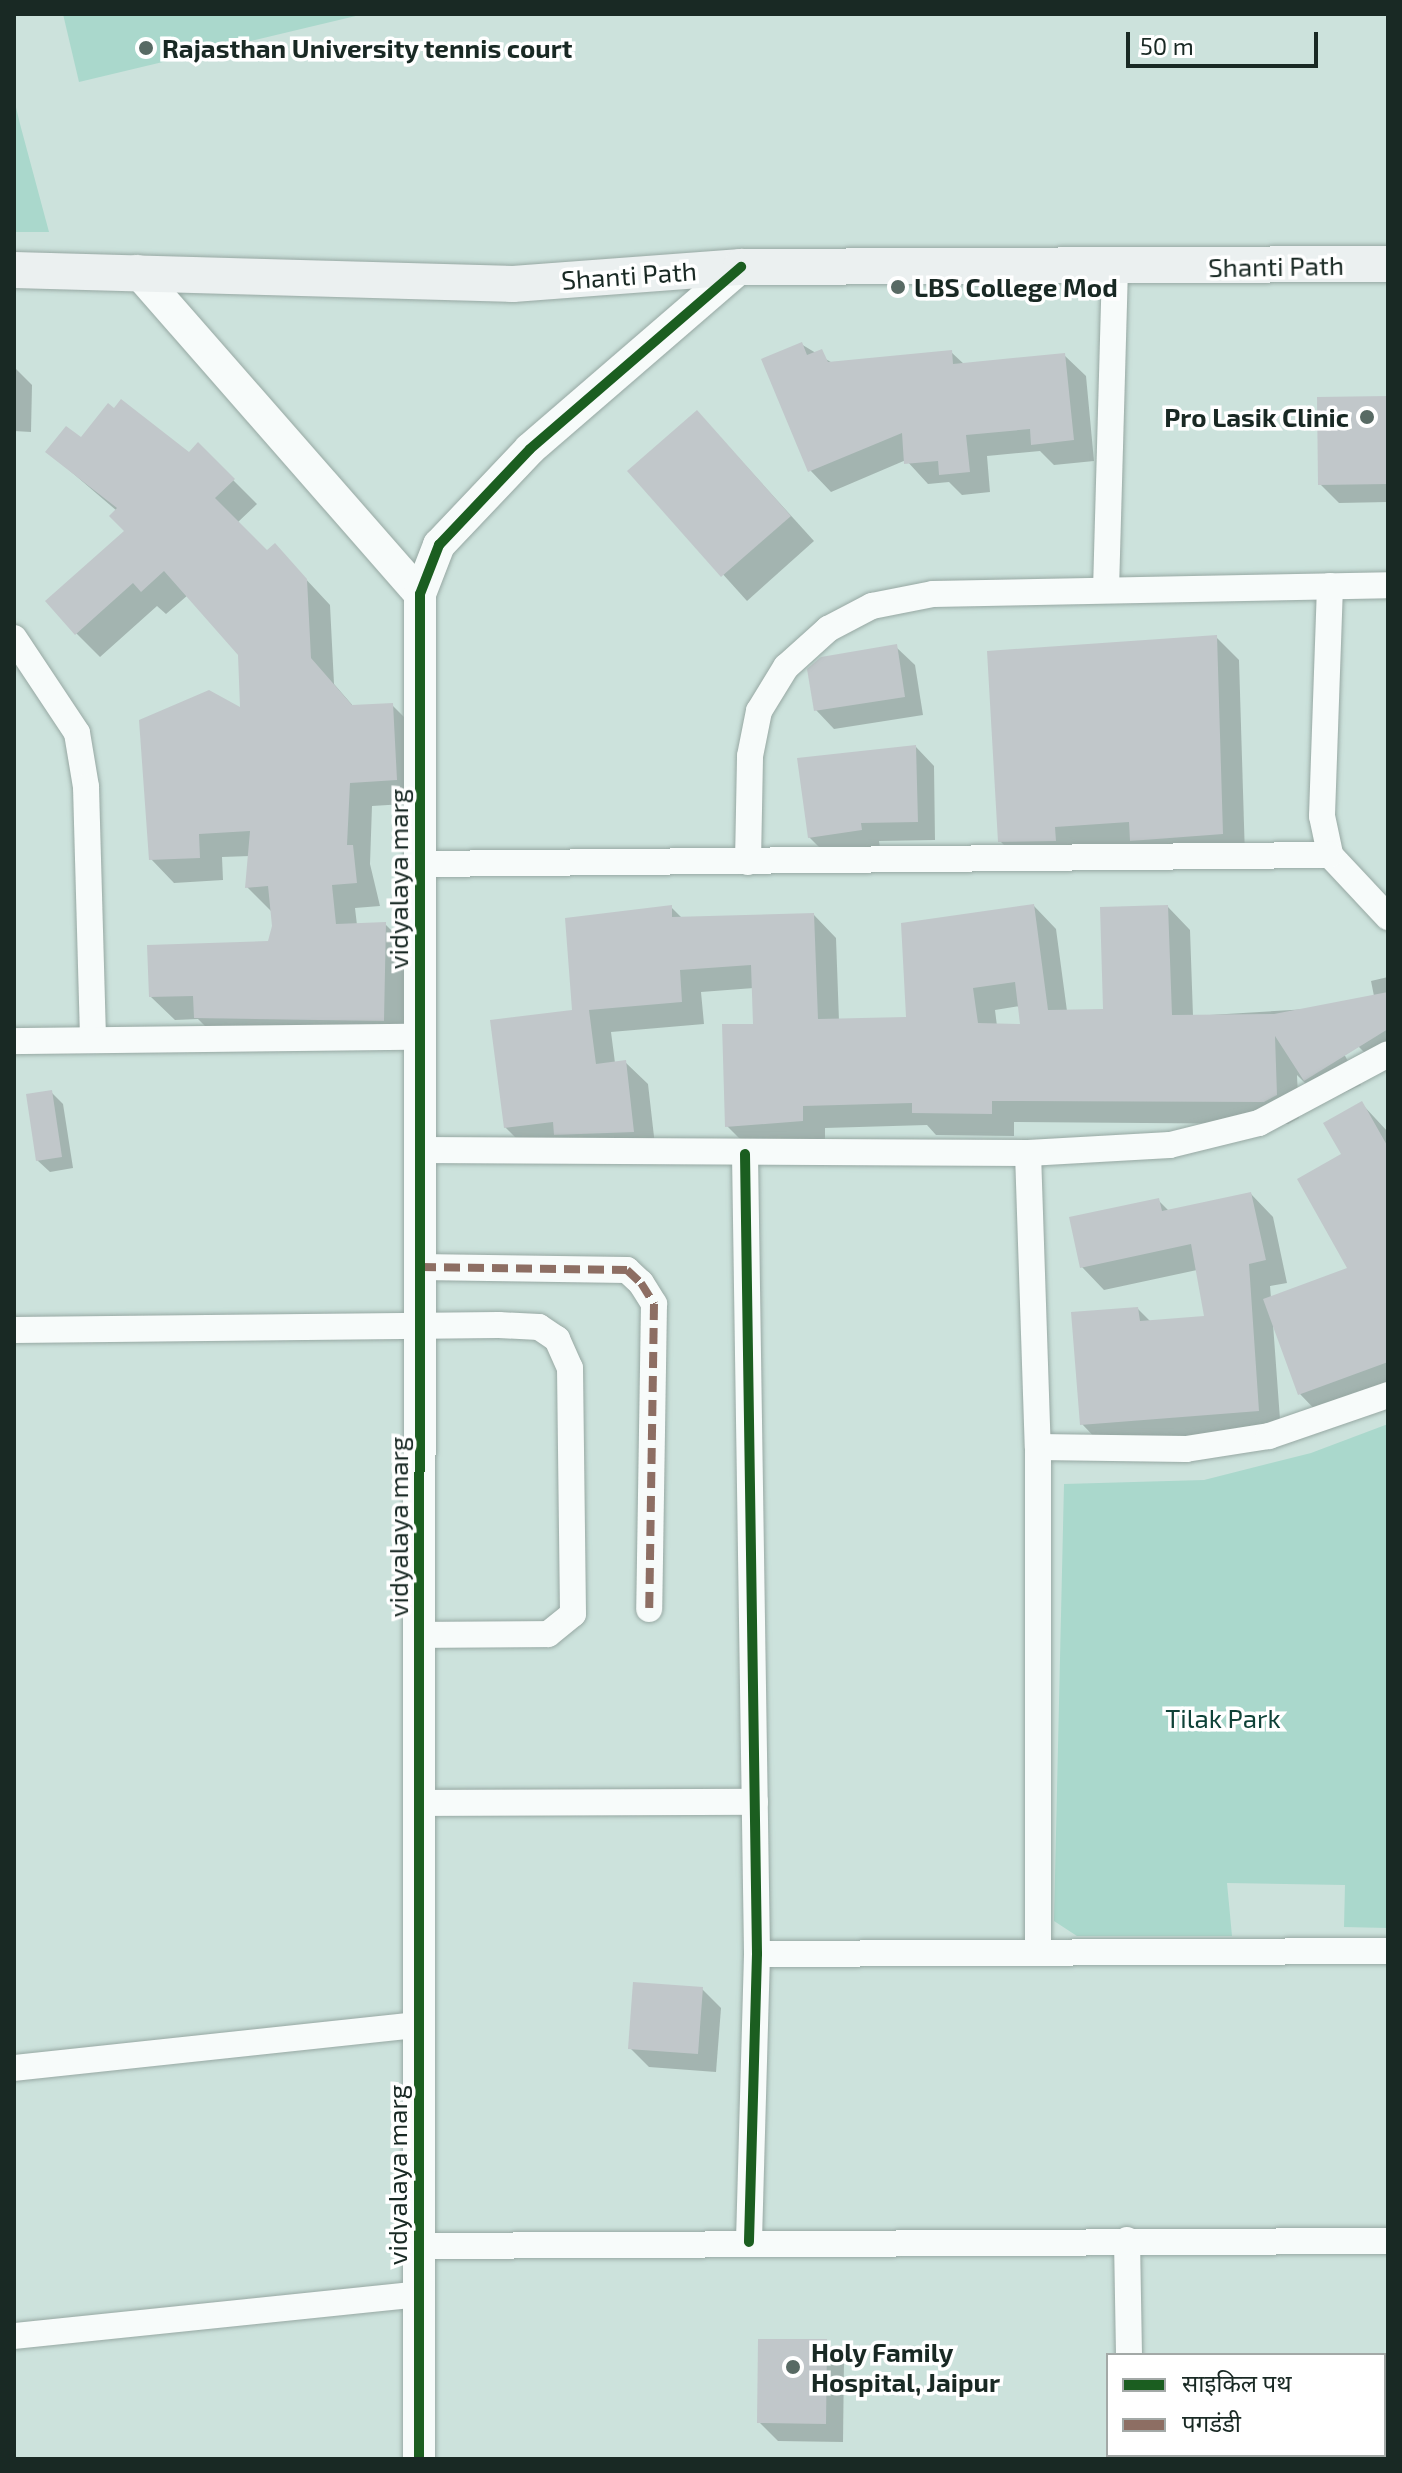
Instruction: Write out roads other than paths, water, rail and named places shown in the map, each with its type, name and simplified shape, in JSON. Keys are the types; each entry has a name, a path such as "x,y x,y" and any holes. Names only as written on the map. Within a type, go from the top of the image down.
{"main road":[{"name":"Shanti Path","path":"14,270 137,271 513,284 741,267 1115,268 1388,264"}],"street":[{"path":"137,271 420,594 439,545 530,449 741,267"},
{"path":"1106,590 1115,268"},
{"path":"748,862 750,756 759,711 786,667 828,629 872,606 933,594 1388,585"},
{"path":"1330,586 1322,816 1330,855 1388,917"},
{"name":"vidyalaya marg","path":"419,2459 420,594"},
{"path":"14,638 77,733 86,787 93,1040"},
{"path":"420,864 1330,855"},
{"path":"14,1041 420,1037"},
{"path":"420,1150 1028,1153 1170,1145 1259,1123 1388,1054"},
{"path":"1028,1153 1038,1447 1038,1952"},
{"path":"745,1154 757,1954 749,2242"},
{"path":"420,1267 627,1270 641,1283 654,1304 649,1609"},
{"path":"14,1330 539,1327 557,1339 570,1368 575,1487 573,1614 564,1626 548,1634 420,1635"},
{"path":"1038,1447 1186,1449 1269,1436 1388,1395"},
{"path":"420,1803 755,1802"},
{"path":"757,1954 1388,1951"},
{"path":"14,2068 419,2025"},
{"path":"1127,2240 1129,2353"},
{"path":"419,2246 1388,2241"},
{"path":"14,2336 419,2294"}],"place":[{"name":"Rajasthan University tennis court","path":"146,48"},
{"name":"LBS College Mod","path":"898,287"},
{"name":"Pro Lasik Clinic","path":"1367,417"},
{"name":"Holy Family Hospital, Jaipur","path":"793,2367"}],"park label":[{"name":"Tilak Park","path":"1223,1718"}]}
